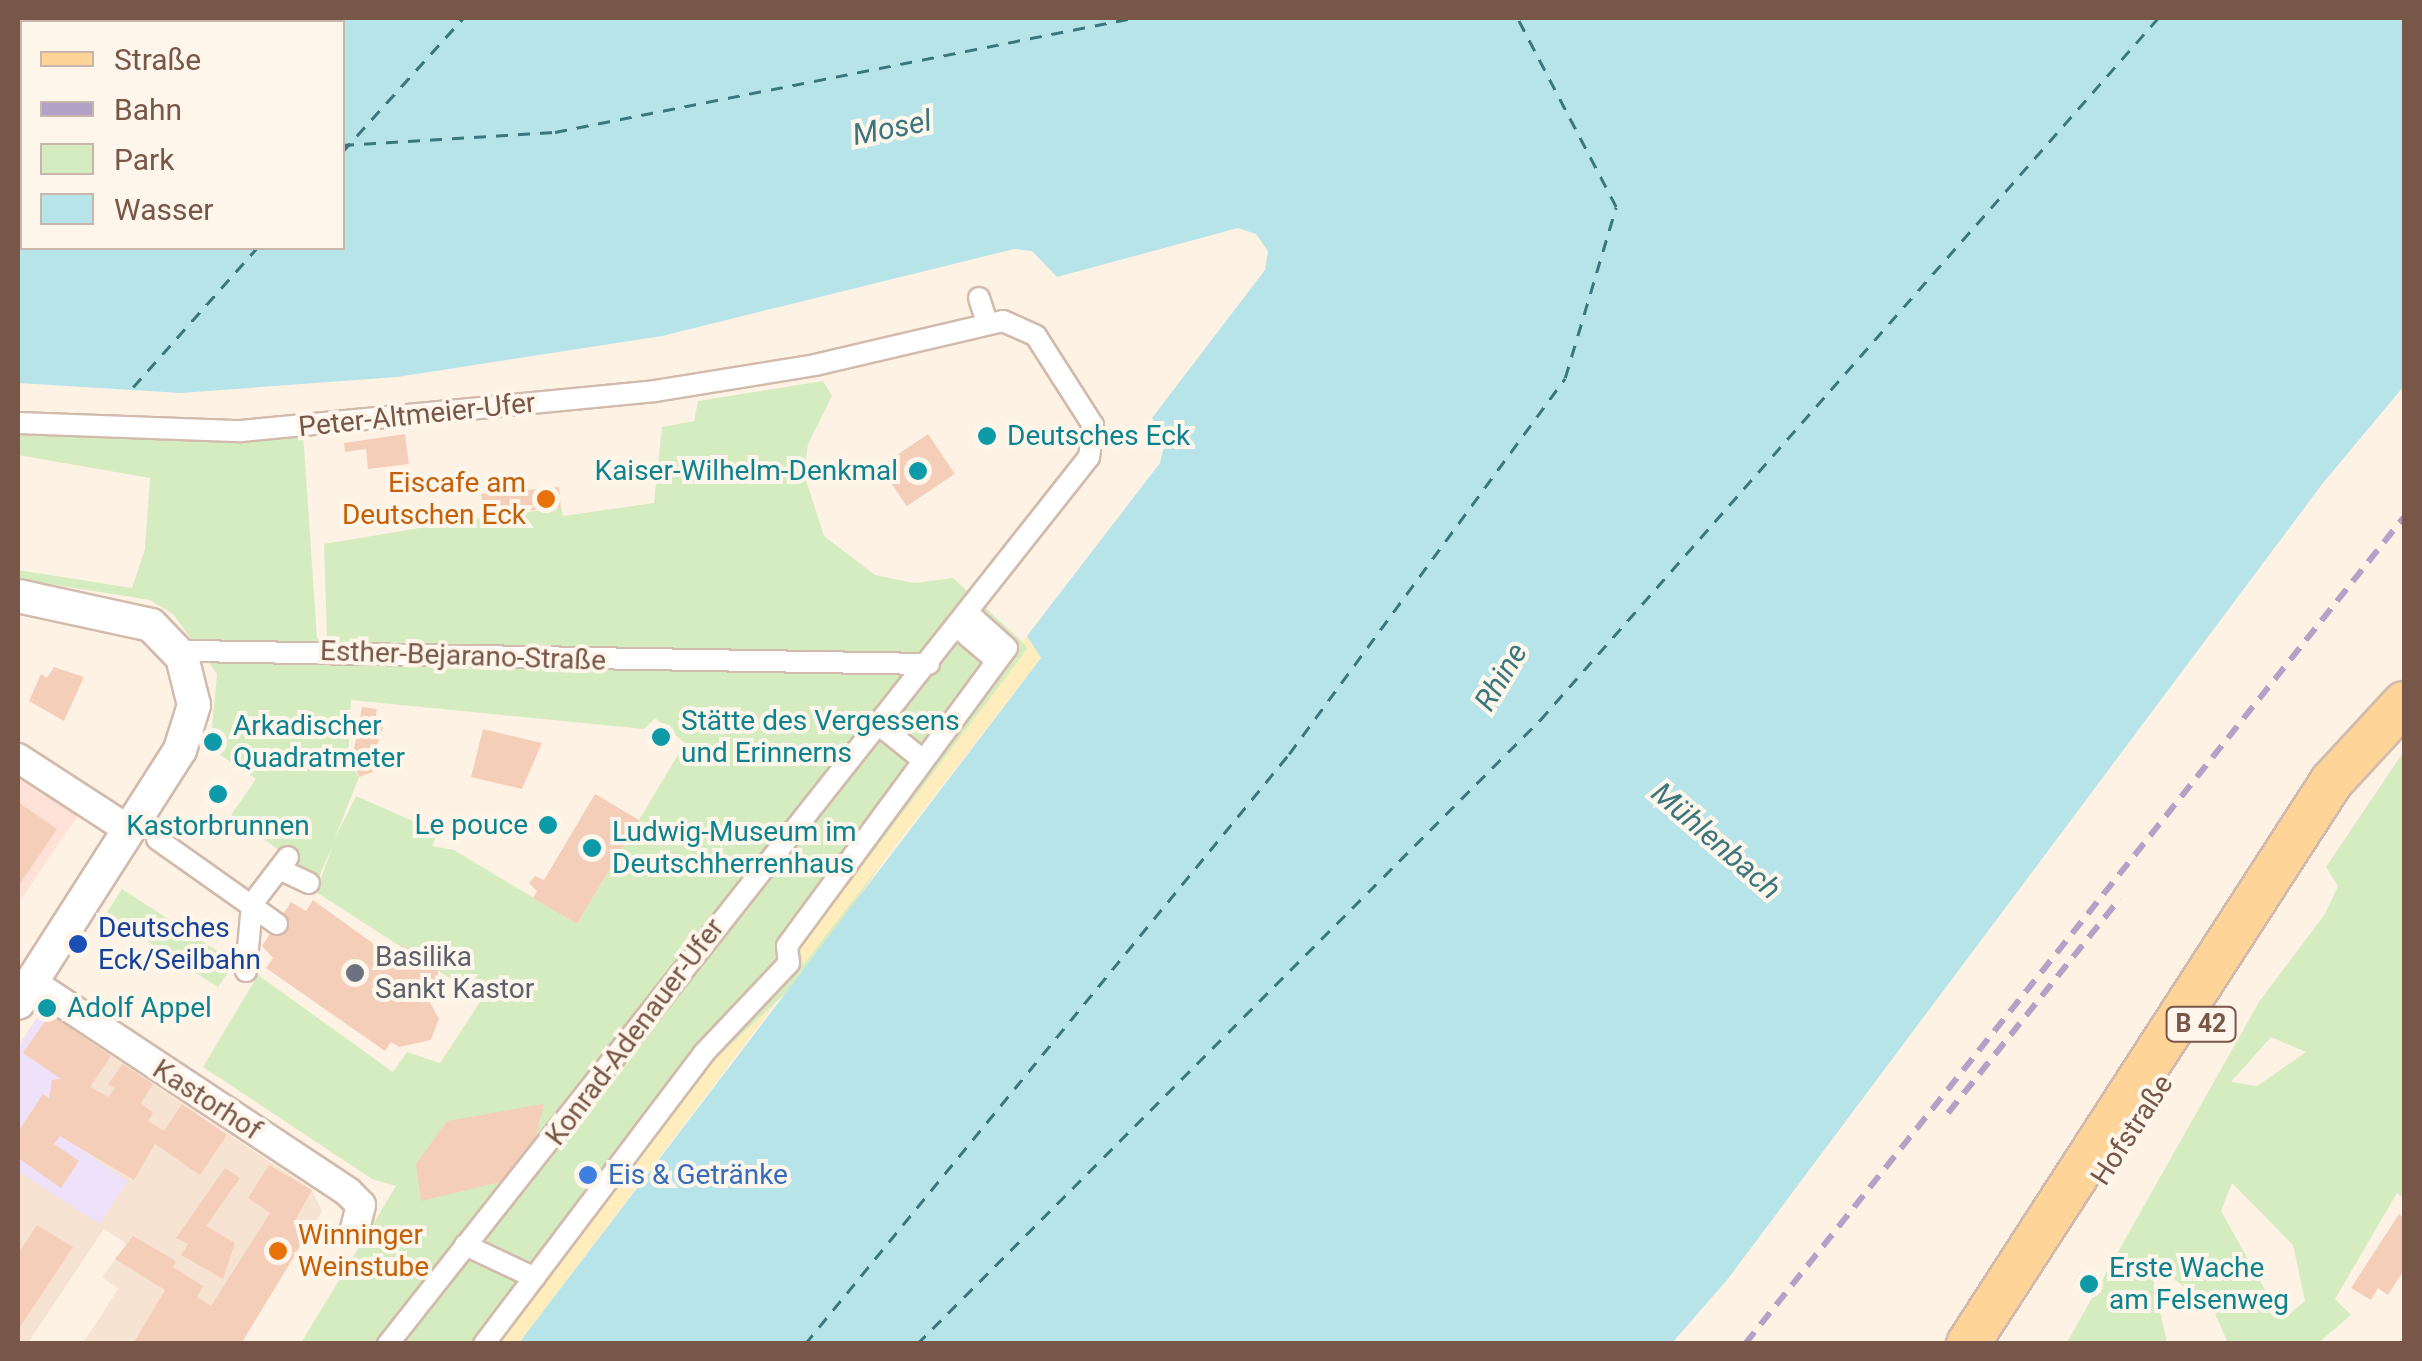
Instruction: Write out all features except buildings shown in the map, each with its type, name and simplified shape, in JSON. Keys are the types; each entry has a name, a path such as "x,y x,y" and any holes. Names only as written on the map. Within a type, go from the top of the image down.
{"main road":[{"name":"Hofstraße","path":"1968,1344 2332,781 2404,703"},
{"name":"Hofstraße","path":"1998,1344 2404,720"}],"street":[{"path":"980,298 988,323"},
{"name":"Peter-Altmeier-Ufer","path":"18,423 258,430 656,391 815,366 988,323"},
{"name":"Konrad-Adenauer-Ufer","path":"388,1344 879,724 1094,466 1093,426 1036,336 1016,323 988,323"},
{"path":"18,596 136,619 186,654"},
{"path":"484,1344 703,1054 790,963 787,946 997,661 963,620"},
{"name":"Esther-Bejarano-Straße","path":"186,654 929,664"},
{"name":"Kastorhof","path":"186,654 192,720 143,835 24,992 348,1192 361,1205 355,1229"},
{"path":"879,724 922,760"},
{"path":"18,758 252,904 277,924"},
{"path":"246,970 252,904 284,863 309,883"},
{"path":"466,1245 535,1278"}],"shaded area":[{"path":"18,765 80,812 18,904"},
{"path":"42,1010 312,1190 322,1211 241,1343 83,1343 118,1289 102,1277 127,1244 104,1229 28,1343 18,1343 18,1047"},
{"path":"42,1010 111,1056 58,1134 128,1181 99,1224 18,1171 18,1047"}],"green space":[{"path":"823,381 832,396 808,444 804,474 824,536 875,575 914,583 953,578 1028,647 805,977 777,1001 519,1343 301,1343 396,1186 372,1179 203,1067 258,975 393,1072 407,1052 440,1063 482,999 316,892 333,845 318,879 231,815 256,779 210,748 217,674 173,614 150,600 18,579 18,570 132,588 145,549 150,478 18,455 18,429 303,433 317,638 327,638 324,544 485,517 561,508 563,516 654,503 662,427 694,421 698,401","holes":["351,700 644,729 655,718 685,743 577,924 454,850 432,846 438,832 356,796 334,840 359,777 348,761"]},
{"path":"2404,751 2404,1198 2397,1193 2335,1299 2351,1315 2318,1343 2228,1343 2212,1307 2149,1261 2167,1343 2066,1344 2259,1002 2325,914 2338,886 2326,867","holes":["2271,1037 2306,1052 2257,1086 2231,1082","2232,1183 2293,1245 2305,1301 2282,1320 2221,1211"]},
{"path":"122,889 234,962 218,987 106,914"}],"sand":[{"path":"1027,636 1041,658 803,965 800,948 1028,648 1022,642"},
{"path":"777,1001 519,1343 496,1344 710,1064"}],"water":[{"path":"18,18 2404,18 2404,386 2323,483 1727,1280 1672,1343 519,1343 1041,658 1027,636 1160,463 1165,442 1152,418 1265,270 1268,251 1256,234 1238,228 1057,277 1032,251 1014,249 662,336 397,377 181,393 18,383"}],"ferry route":[{"path":"345,149 463,18"},
{"path":"345,145 555,132 1133,18"},
{"path":"805,1344 1289,754 1565,378 1616,207 1517,18"},
{"path":"917,1344 1540,720 2158,18"},
{"path":"133,387 255,250"}],"railway":[{"path":"1745,1344 2404,517"},
{"path":"1948,1113 2120,898"}],"place":[{"name":"Deutsches Eck","path":"987,436"},
{"name":"Kaiser-Wilhelm-Denkmal","path":"918,471"},
{"name":"Eiscafe am Deutschen Eck","path":"546,499"},
{"name":"Stätte des Vergessens und Erinnerns","path":"661,737"},
{"name":"Arkadischer Quadratmeter","path":"213,742"},
{"name":"Kastorbrunnen","path":"218,794"},
{"name":"Le pouce","path":"548,825"},
{"name":"Ludwig-Museum im Deutschherrenhaus","path":"592,848"},
{"name":"Deutsches Eck/Seilbahn","path":"78,944"},
{"name":"Basilika Sankt Kastor","path":"355,973"},
{"name":"Adolf Appel","path":"47,1008"},
{"name":"Eis & Getränke","path":"588,1175"},
{"name":"Winninger Weinstube","path":"278,1251"},
{"name":"Erste Wache am Felsenweg","path":"2089,1284"}],"water label":[{"name":"Mosel","path":"892,128"},
{"name":"Rhine","path":"1501,677"},
{"name":"Mühlenbach","path":"1716,841"}]}
